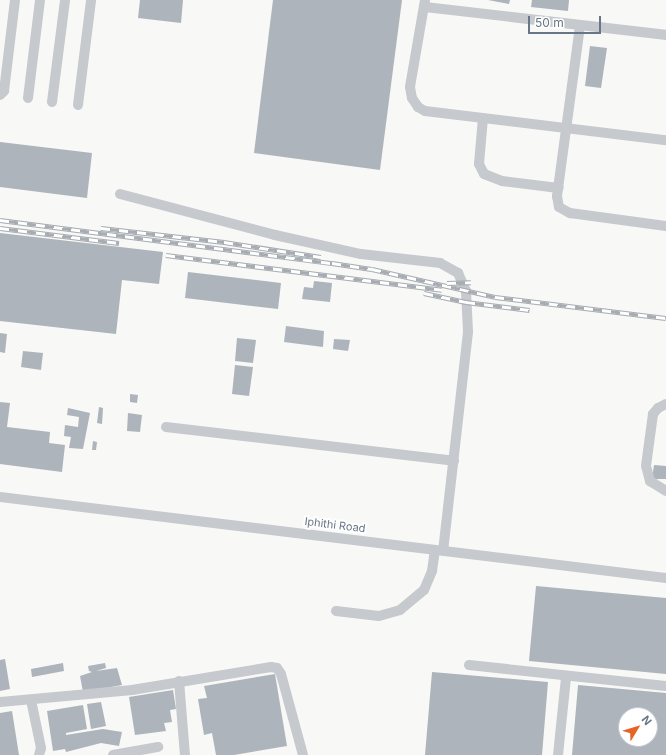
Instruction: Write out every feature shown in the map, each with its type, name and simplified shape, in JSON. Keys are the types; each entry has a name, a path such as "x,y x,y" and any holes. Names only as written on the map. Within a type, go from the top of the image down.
{"lane":[{"path":"0,95 4,91 15,0"},
{"path":"28,98 40,0"},
{"path":"52,102 64,0"},
{"path":"78,105 91,0"},
{"path":"666,35 580,26 425,3 410,87 412,98 425,111 666,140"},
{"path":"580,26 557,200 563,211 666,226"},
{"path":"483,118 479,164 484,174 502,181 559,188"},
{"path":"120,194 296,240 361,254 426,261 451,268 462,279 466,291 468,332 454,461 439,550 432,571 424,590 400,610 379,616 336,611"},
{"path":"666,404 658,408 653,414 646,466 650,481 666,491"},
{"path":"166,427 454,461"},
{"name":"Iphithi Road","path":"0,496 666,578"},
{"path":"469,665 566,677 666,686"},
{"path":"0,702 89,695 244,670 277,668 285,684 303,755"},
{"path":"558,755 566,677"},
{"path":"179,681 185,755"},
{"path":"31,700 42,753"},
{"path":"113,755 158,747"}],"building":[{"path":"140,0 183,0 181,23 138,18"},
{"path":"273,0 402,0 380,170 254,153"},
{"path":"488,0 510,0 509,4"},
{"path":"532,0 569,0 568,11 531,7"},
{"path":"590,46 607,48 601,88 585,86"},
{"path":"0,142 92,153 87,198 0,187"},
{"path":"0,233 163,252 159,284 122,280 116,334 0,321"},
{"path":"188,272 281,283 278,309 185,298"},
{"path":"314,281 332,283 330,302 302,299 304,287 313,288"},
{"path":"286,326 324,331 323,347 284,342"},
{"path":"0,333 7,334 5,353 0,352"},
{"path":"237,338 256,340 253,363 235,361"},
{"path":"334,339 350,340 348,351 333,349"},
{"path":"23,351 43,353 41,370 21,367"},
{"path":"235,365 253,367 249,396 232,394"},
{"path":"130,394 138,395 137,403 130,402"},
{"path":"0,402 10,403 7,427 50,432 49,443 65,445 62,472 0,464"},
{"path":"99,407 103,408 102,424 97,423"},
{"path":"68,408 90,413 83,449 69,448 71,437 64,436 65,425 78,427 79,417 67,415"},
{"path":"128,413 142,415 140,432 127,431"},
{"path":"93,441 97,442 96,450 92,450"},
{"path":"654,465 666,466 666,479 652,479"},
{"path":"536,586 666,598 666,674 529,661"},
{"path":"5,659 10,689 0,691 0,660"},
{"path":"63,663 64,671 32,677 31,669"},
{"path":"105,663 106,668 96,671 117,668 122,685 83,692 80,676 92,672 89,671 88,666"},
{"path":"432,672 548,682 542,755 425,755"},
{"path":"275,674 287,746 234,755 216,755 212,733 204,735 198,699 207,698 204,686"},
{"path":"578,685 666,693 666,755 572,755"},
{"path":"173,690 176,709 170,710 172,722 164,723 166,731 135,735 129,697"},
{"path":"101,702 106,726 91,729 87,704"},
{"path":"83,705 87,729 66,733 66,735 103,729 122,732 119,746 101,743 66,752 65,749 53,751 47,711"},
{"path":"12,711 19,755 0,755 0,713"}],"railway":[{"path":"0,220 332,263 372,269 495,297 666,318"},
{"path":"0,228 119,243"},
{"path":"101,228 224,242 321,257"},
{"path":"166,255 442,290"},
{"path":"447,283 471,282"},
{"path":"424,293 466,302 529,310"}]}
